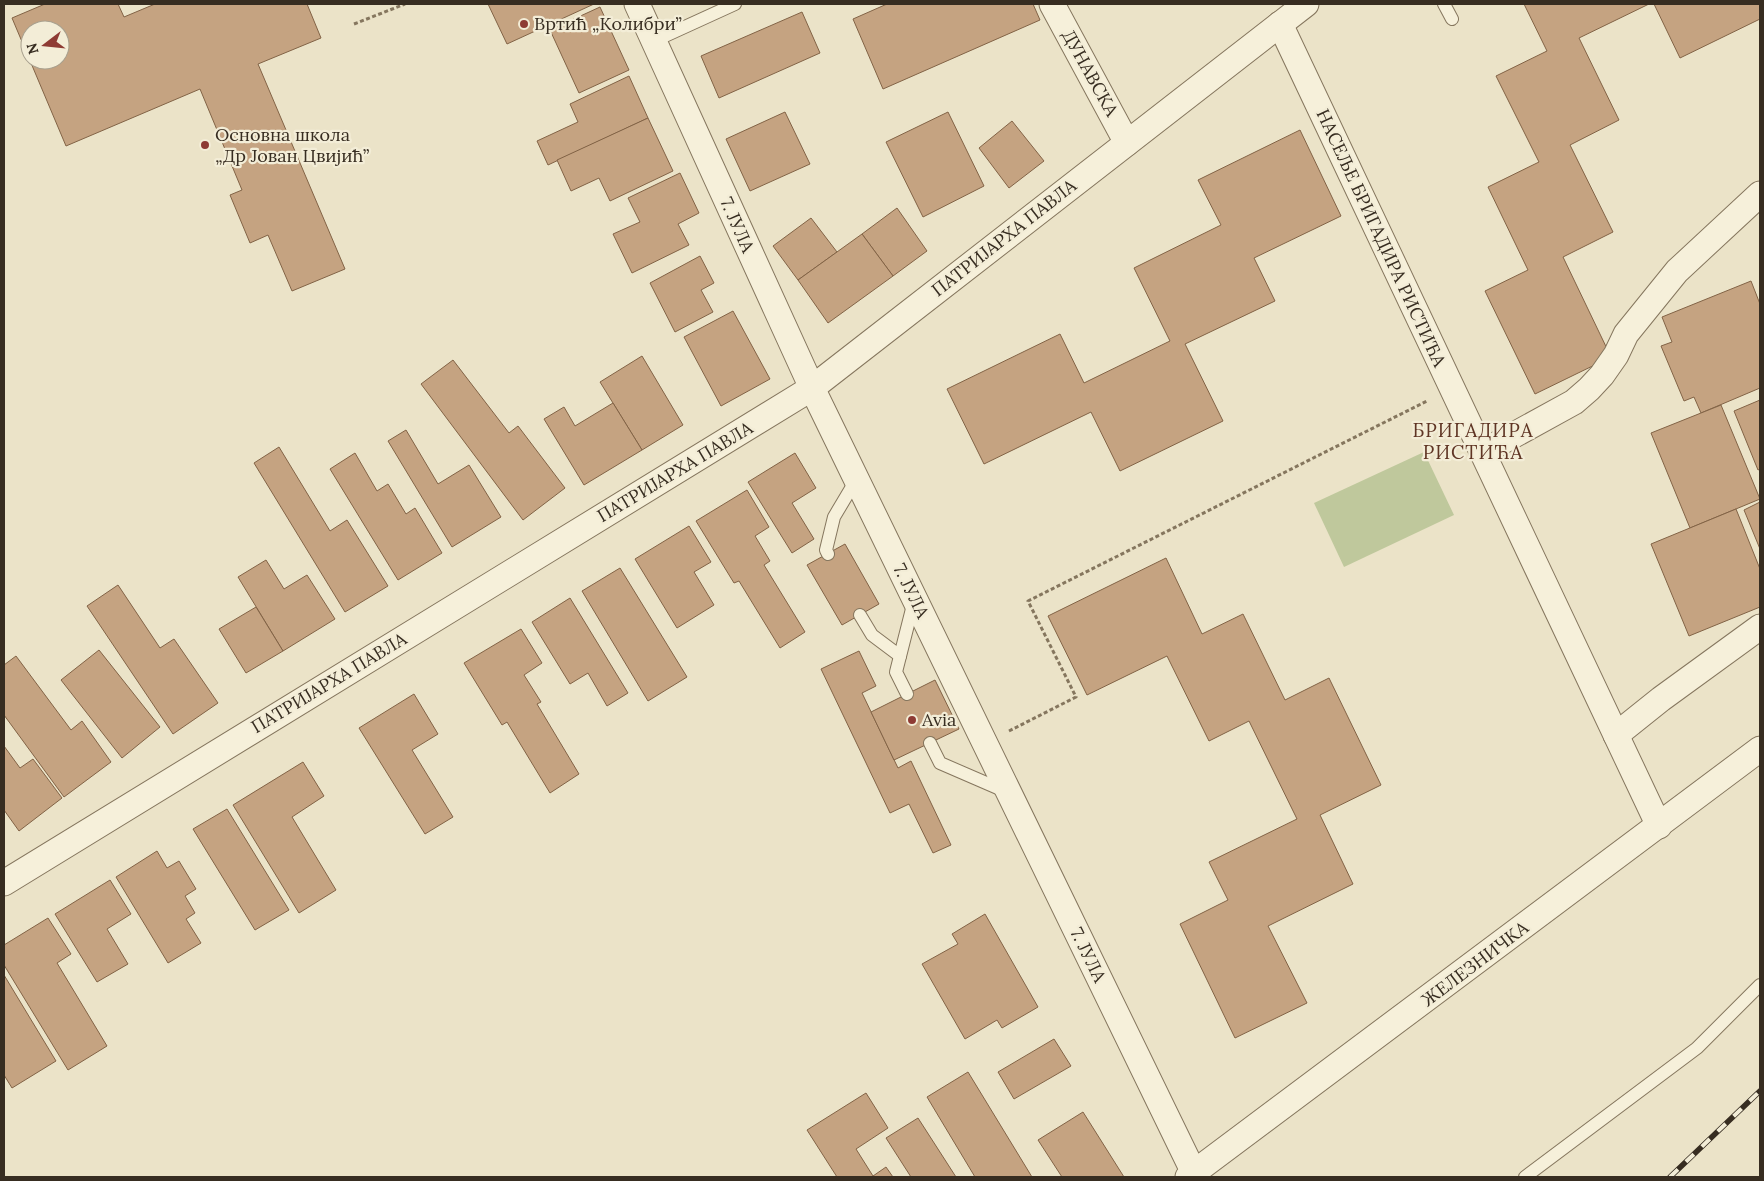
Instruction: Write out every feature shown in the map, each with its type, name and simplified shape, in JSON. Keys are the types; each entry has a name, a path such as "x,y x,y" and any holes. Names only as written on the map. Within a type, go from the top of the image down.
{"street":[{"name":"7. ЈУЛА","path":"637,4 812,388 985,742 1191,1175"},
{"name":"ДУНАВСКА","path":"1052,4 1126,143"},
{"name":"ПАТРИЈАРХА ПАВЛА","path":"4,883 812,388 1306,4"},
{"name":"НАСЕЉЕ БРИГАДИРА РИСТИЋА","path":"1280,24 1659,826"},
{"path":"1482,452 1574,402 1589,389 1616,355 1626,334 1677,271 1760,194"},
{"path":"1616,735 1661,699 1760,627"},
{"name":"ЖЕЛЕЗНИЧКА","path":"1191,1175 1760,749"}],"lane":[{"path":"654,41 735,4"},
{"path":"1444,4 1452,19"},
{"path":"828,554 826,550 834,517 856,480"},
{"path":"907,694 896,672 914,599"},
{"path":"860,615 872,635 900,656"},
{"path":"930,743 940,763 1009,793"},
{"path":"1525,1177 1697,1048 1760,985"}],"path":[{"path":"354,24 405,4"},
{"path":"985,742 1076,697 1028,602 1452,388"}],"green space":[{"path":"1424,452 1454,515 1344,567 1314,503"}],"building":[{"path":"45,4 118,4 124,17 155,4 307,4 321,38 258,64 345,269 292,291 268,235 250,243 230,195 242,190 200,89 66,146 34,70 70,70 70,20 20,20 20,37 12,18"},
{"name":"Вртић „Колибри”","path":"488,4 594,4 507,44"},
{"path":"887,4 1033,4 1040,20 883,89 853,19"},
{"path":"1524,4 1649,4 1579,38 1619,120 1570,145 1613,232 1563,257 1611,357 1535,394 1485,291 1528,270 1488,187 1539,162 1496,76 1547,51"},
{"path":"1654,4 1760,4 1760,19 1680,58"},
{"path":"600,7 629,70 579,93 550,30"},
{"path":"802,12 820,53 719,98 701,56"},
{"path":"629,76 648,118 548,165 537,141 578,122 570,104"},
{"path":"785,112 810,164 750,191 726,139"},
{"path":"948,112 984,186 923,217 886,142"},
{"path":"648,118 673,171 610,201 599,178 571,191 557,160"},
{"path":"1012,121 1044,161 1009,188 979,148"},
{"path":"1300,130 1341,216 1254,258 1275,301 1185,344 1223,421 1120,471 1091,412 984,464 947,389 1060,334 1084,383 1170,341 1134,268 1221,225 1198,180"},
{"path":"680,173 699,213 678,224 689,245 632,273 613,234 640,222 628,198"},
{"path":"897,208 927,251 893,276 862,234"},
{"path":"811,218 837,252 798,280 773,246"},
{"path":"862,234 893,276 828,323 798,280"},
{"path":"700,256 714,283 701,290 713,312 675,332 650,283"},
{"path":"1751,281 1760,304 1760,388 1701,413 1694,397 1684,401 1661,346 1672,342 1662,317"},
{"path":"733,311 770,379 721,406 684,337"},
{"path":"642,356 683,425 642,450 600,382"},
{"path":"453,360 509,433 518,426 565,488 523,520 421,384"},
{"path":"1760,400 1760,469 1758,470 1734,411"},
{"path":"613,403 642,450 584,485 544,419 564,407 575,426"},
{"path":"1721,405 1760,499 1690,528 1651,433"},
{"path":"406,430 438,484 469,465 501,517 452,547 388,441"},
{"path":"279,447 330,531 347,520 388,586 345,612 254,463"},
{"path":"355,453 377,491 388,484 406,514 415,508 442,553 398,580 330,469"},
{"path":"795,453 816,488 792,503 814,539 792,553 748,482"},
{"path":"747,490 769,527 755,536 770,561 764,565 805,632 780,648 739,581 734,583 696,521"},
{"path":"1760,502 1760,549 1744,510"},
{"path":"1736,509 1760,569 1760,607 1689,636 1651,544"},
{"path":"689,526 711,562 694,572 714,605 677,628 635,559"},
{"path":"845,544 879,604 842,625 807,565"},
{"path":"1166,558 1202,634 1243,614 1285,700 1329,678 1381,785 1320,815 1353,884 1268,926 1307,1003 1235,1038 1180,924 1228,900 1209,862 1297,819 1249,721 1209,741 1167,656 1087,695 1048,616"},
{"path":"266,560 284,589 307,575 335,619 283,651 238,577"},
{"path":"620,568 687,677 648,701 582,591"},
{"path":"118,585 160,648 174,639 218,703 173,734 87,606"},
{"path":"570,598 628,693 607,706 588,673 570,684 532,622"},
{"path":"256,607 283,651 246,673 219,629"},
{"path":"521,629 542,663 524,675 541,702 537,704 579,774 550,793 507,722 502,725 464,663"},
{"path":"99,650 160,727 122,758 61,680"},
{"path":"859,651 876,686 862,693 898,768 911,761 951,845 933,853 909,804 890,813 821,669"},
{"path":"16,656 71,730 82,721 111,762 64,797 4,715 4,665"},
{"path":"935,680 959,729 894,760 871,712"},
{"path":"414,694 438,734 412,750 453,817 425,834 359,728"},
{"path":"4,746 20,768 33,759 62,798 19,831 4,810"},
{"path":"303,762 324,796 292,817 336,890 299,913 233,805"},
{"path":"227,809 289,910 255,930 193,829"},
{"path":"157,851 167,868 179,861 196,889 185,896 195,913 186,919 201,943 168,963 116,877"},
{"path":"110,880 131,914 107,929 128,964 97,982 55,914"},
{"path":"985,914 1038,1007 1002,1028 997,1020 965,1039 922,964 958,944 952,934"},
{"path":"48,918 71,954 57,963 107,1046 68,1070 4,965 4,945"},
{"path":"4,975 56,1061 12,1088 4,1075"},
{"path":"1054,1039 1071,1066 1014,1099 998,1072"},
{"path":"968,1072 1032,1177 975,1177 927,1097"},
{"path":"866,1093 888,1128 856,1149 873,1176 886,1167 893,1177 837,1177 807,1130"},
{"path":"1083,1112 1124,1177 1062,1177 1038,1140"},
{"path":"918,1118 956,1177 911,1177 886,1138"}],"railway":[{"path":"1670,1177 1760,1091"}],"place":[{"name":"Вртић „Колибри”","path":"524,24"},
{"name":"Основна школа „Др Јован Цвијић”","path":"205,145"},
{"name":"Avia","path":"912,720"}],"district":[{"name":"БРИГАДИРА РИСТИЋА","path":"1473,441"}]}
